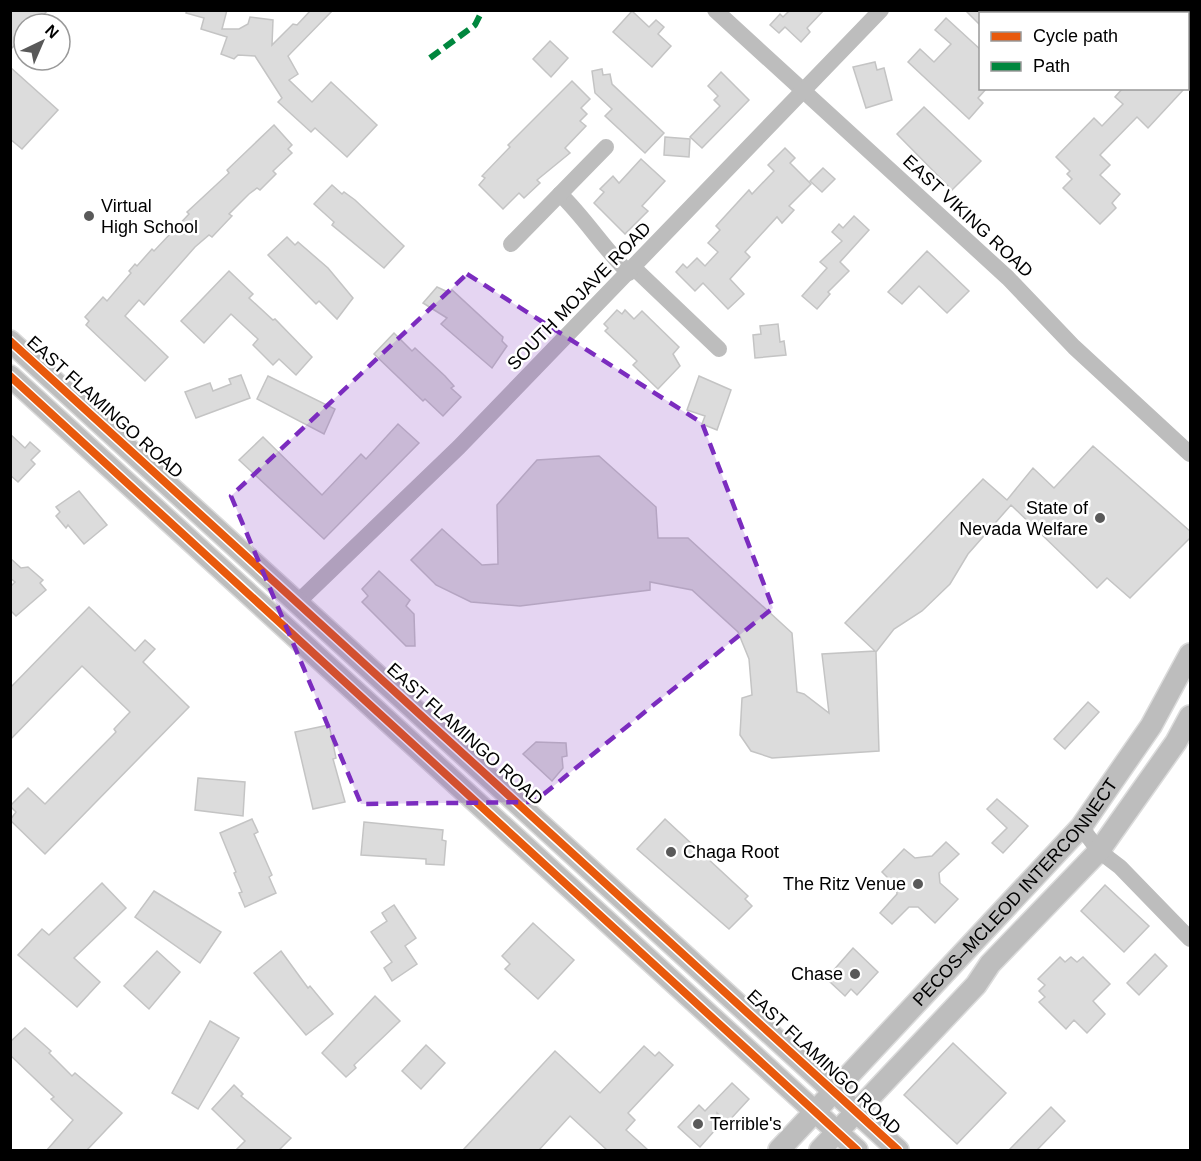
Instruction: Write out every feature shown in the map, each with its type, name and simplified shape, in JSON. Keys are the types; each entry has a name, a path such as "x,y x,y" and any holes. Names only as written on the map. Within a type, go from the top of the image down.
{"main road":[{"name":"EAST FLAMINGO ROAD","path":"15,350 82,405 897,1150"},
{"path":"11,378 21,376 30,378 52,398 82,405"},
{"path":"11,378 857,1150"},
{"path":"227,576 253,580 281,601 298,602"},
{"path":"291,635 308,636 336,658 367,665"},
{"name":"PECOS–MCLEOD INTERCONNECT","path":"779,1150 1075,834 1151,726 1191,654"},
{"name":"PECOS–MCLEOD INTERCONNECT","path":"820,1150 976,985 990,964 1099,851 1176,742 1191,716"},
{"path":"493,818 511,818 558,857 568,857 573,852"},
{"path":"561,880 570,878 584,882 631,924 651,924"}],"street":[{"name":"EAST VIKING ROAD","path":"715,10 1008,278 1074,347 1191,454"},
{"name":"SOUTH MOJAVE ROAD","path":"298,602 459,447 881,10"},
{"path":"511,244 606,147"},
{"path":"560,194 582,215 606,251 719,349"},
{"path":"1075,834 1120,867 1191,939"}],"highlighted area":[{"path":"467,274 702,423 773,608 534,802 361,804 231,496"}],"building":[{"path":"10,10 48,10 46,12 12,12 12,48 10,50"},
{"path":"187,10 227,10 222,29 239,29 248,24 250,17 273,20 272,45 293,24 297,25 311,10 333,10 288,56 298,74 289,80 312,102 331,82 377,125 347,157 315,128 311,132 278,102 282,98 255,56 238,55 234,59 221,54 227,37 201,29 204,18 186,13"},
{"path":"790,10 824,10 807,28 810,32 801,42 785,27 779,33 770,25 780,14 783,17"},
{"path":"965,10 981,10 979,24"},
{"path":"632,11 649,27 656,20 664,27 658,34 671,46 652,67 613,32"},
{"path":"946,18 979,48 979,90 985,90 978,98 983,103 969,119 908,62 920,49 934,62 951,44 935,30"},
{"path":"550,41 568,58 551,77 533,59"},
{"path":"875,62 877,70 884,68 892,100 866,108 853,67"},
{"path":"10,67 12,72 16,72 58,110 22,149 10,139"},
{"path":"602,69 603,75 610,74 612,84 664,133 645,153 605,116 612,109 595,93 592,71"},
{"path":"721,72 749,100 702,148 690,137 720,106 714,100 718,96 708,86"},
{"path":"572,81 590,99 581,108 587,114 580,121 586,126 565,148 570,153 537,180 540,183 524,198 519,193 503,209 479,185 485,178 482,176 510,147 508,145"},
{"path":"1121,90 1183,90 1148,128 1137,117 1100,155 1110,165 1100,175 1120,194 1112,203 1116,208 1100,224 1063,188 1072,179 1067,174 1070,171 1056,157 1094,118 1102,126 1123,104 1115,97"},
{"path":"924,107 981,161 952,190 897,134"},
{"path":"274,125 292,145 288,149 292,153 273,171 276,174 260,190 257,188 249,194 229,214 232,216 212,237 209,235 195,247 144,305 139,300 125,316 168,357 145,381 86,325 89,321 85,317 103,297 107,301 131,273 129,271 135,264 137,266 152,249 154,251 189,214 187,212 229,173 227,170"},
{"path":"665,137 690,139 689,157 664,155"},
{"path":"785,148 795,158 790,163 811,184 789,206 794,210 782,223 777,217 745,252 750,257 730,279 744,294 728,309 703,283 695,291 676,272 683,264 687,268 697,258 705,266 718,252 708,243 720,230 716,226 749,190 752,194 774,171 768,165"},
{"path":"641,159 665,181 642,206 648,211 625,234 594,203 604,192 600,189 613,176 619,183"},
{"path":"823,168 835,179 822,192 810,181"},
{"path":"332,185 342,194 344,192 355,200 404,246 384,268 332,225 334,222 314,204"},
{"path":"854,216 869,230 840,262 849,271 828,292 830,294 817,309 802,296 827,268 820,262 842,241 832,232 839,224 843,228"},
{"path":"287,237 295,245 298,242 328,268 353,298 337,319 319,301 316,304 268,255"},
{"path":"927,251 969,291 947,313 919,286 902,304 888,292"},
{"path":"229,271 253,294 249,298 273,320 275,319 312,357 296,375 279,359 273,365 253,345 258,339 231,314 204,343 181,321"},
{"path":"437,287 450,293 452,290 503,337 502,341 507,346 492,368 441,324 447,318 423,303"},
{"path":"617,310 622,314 625,310 634,319 642,311 679,347 673,354 680,366 658,389 633,365 637,361 605,331 608,328 604,324"},
{"path":"778,324 780,342 784,341 786,355 755,358 753,335 761,334 760,326"},
{"path":"394,333 412,351 415,348 445,376 454,386 451,388 461,397 443,416 425,399 423,401 374,354"},
{"path":"241,375 250,398 196,418 185,392 210,383 213,391 231,384 229,379"},
{"path":"268,376 335,409 324,434 257,399"},
{"path":"699,376 731,390 717,430 702,424 705,416 687,410"},
{"path":"398,424 419,443 324,539 239,460 263,437 322,495 361,454 366,459"},
{"path":"10,434 25,448 30,442 40,451 31,460 35,464 18,482 10,475"},
{"path":"1093,446 1191,532 1191,537 1130,598 1107,578 1097,588 1011,505 968,554 950,584 922,611 894,629 876,652 879,751 772,758 751,751 740,735 742,698 752,695 749,659 738,632 692,590 650,582 650,590 520,606 471,602 436,585 411,560 442,529 482,565 498,564 497,505 537,460 599,456 656,507 658,538 688,538 792,633 797,692 804,694 829,713 822,654 875,651 845,623 983,479 1007,500 1033,468 1054,488"},
{"path":"79,491 107,525 84,544 68,525 66,528 56,516 60,512 56,507"},
{"path":"10,558 21,568 28,567 43,580 40,583 46,590 16,616 10,610 10,587 15,582 10,578"},
{"path":"379,571 410,600 406,606 414,614 415,646 406,646 362,602 368,596 362,589"},
{"path":"89,607 135,651 145,640 155,649 143,662 189,707 45,854 10,820 16,812 10,806 28,788 45,804 116,732 114,729 130,712 82,666 10,740 10,688"},
{"path":"1088,702 1099,712 1065,749 1054,739"},
{"path":"329,725 336,758 333,759 345,802 313,809 295,732"},
{"path":"536,742 566,743 567,756 562,757 563,768 552,781 523,754"},
{"path":"198,778 245,782 243,816 195,810"},
{"path":"997,799 1028,826 1003,853 992,843 1007,828 987,809"},
{"path":"252,819 258,832 254,834 272,875 269,877 276,893 245,907 239,893 242,892 234,873 236,872 220,833"},
{"path":"665,819 748,896 745,899 752,906 729,929 637,849"},
{"path":"364,822 443,830 442,840 446,841 444,865 426,864 426,859 361,855"},
{"name":"The Ritz Venue","path":"946,842 959,854 939,873 940,883 958,899 935,923 918,907 909,907 892,924 880,913 897,894 896,886 882,872 904,849 915,858 932,856"},
{"path":"102,883 126,908 74,958 100,982 77,1007 18,955 42,929 49,935"},
{"path":"1105,885 1149,926 1124,952 1081,911"},
{"path":"154,891 221,932 200,963 135,917"},
{"path":"394,905 416,938 405,946 417,964 392,981 384,968 392,962 371,932 387,921 382,913"},
{"path":"533,923 574,960 538,999 505,969 510,964 502,956"},
{"name":"Chase","path":"853,948 878,972 857,995 851,989 845,996 830,982 836,976 832,972"},
{"path":"157,951 180,972 149,1009 124,986"},
{"path":"281,951 308,988 310,986 333,1014 306,1035 254,973"},
{"path":"1155,954 1167,966 1139,995 1127,983"},
{"path":"1060,957 1065,962 1071,957 1077,962 1083,957 1110,984 1093,1001 1105,1014 1087,1033 1074,1020 1066,1029 1039,1002 1045,997 1039,991 1045,985 1038,979"},
{"path":"375,996 400,1021 354,1065 356,1068 346,1077 322,1053"},
{"path":"210,1021 239,1038 198,1109 172,1093"},
{"path":"25,1028 51,1051 49,1053 72,1076 75,1073 122,1113 87,1150 47,1150 73,1120 51,1099 54,1097 10,1055 10,1042"},
{"path":"953,1043 1006,1093 957,1144 904,1095"},
{"path":"426,1045 445,1063 421,1089 402,1071"},
{"path":"644,1046 655,1056 659,1052 673,1065 628,1113 635,1120 626,1130 648,1150 607,1150 570,1116 539,1150 463,1150 555,1051 600,1093"},
{"path":"732,1083 749,1099 727,1123 717,1113 716,1129 700,1147 678,1127 699,1105 705,1111"},
{"path":"234,1085 243,1094 241,1096 291,1138 279,1150 236,1150 245,1141 212,1109"},
{"path":"1051,1107 1065,1121 1037,1150 1009,1150"}],"marked path":[{"path":"430,58 475,25 480,15"}],"cycle path":[{"path":"10,341 898,1150"},
{"path":"10,376 857,1150"}],"place":[{"name":"Virtual High School","path":"89,216"},
{"name":"State of Nevada Welfare","path":"1100,518"},
{"name":"Chaga Root","path":"671,852"},
{"name":"The Ritz Venue","path":"918,884"},
{"name":"Chase","path":"855,974"},
{"name":"Terrible's","path":"698,1124"}]}
